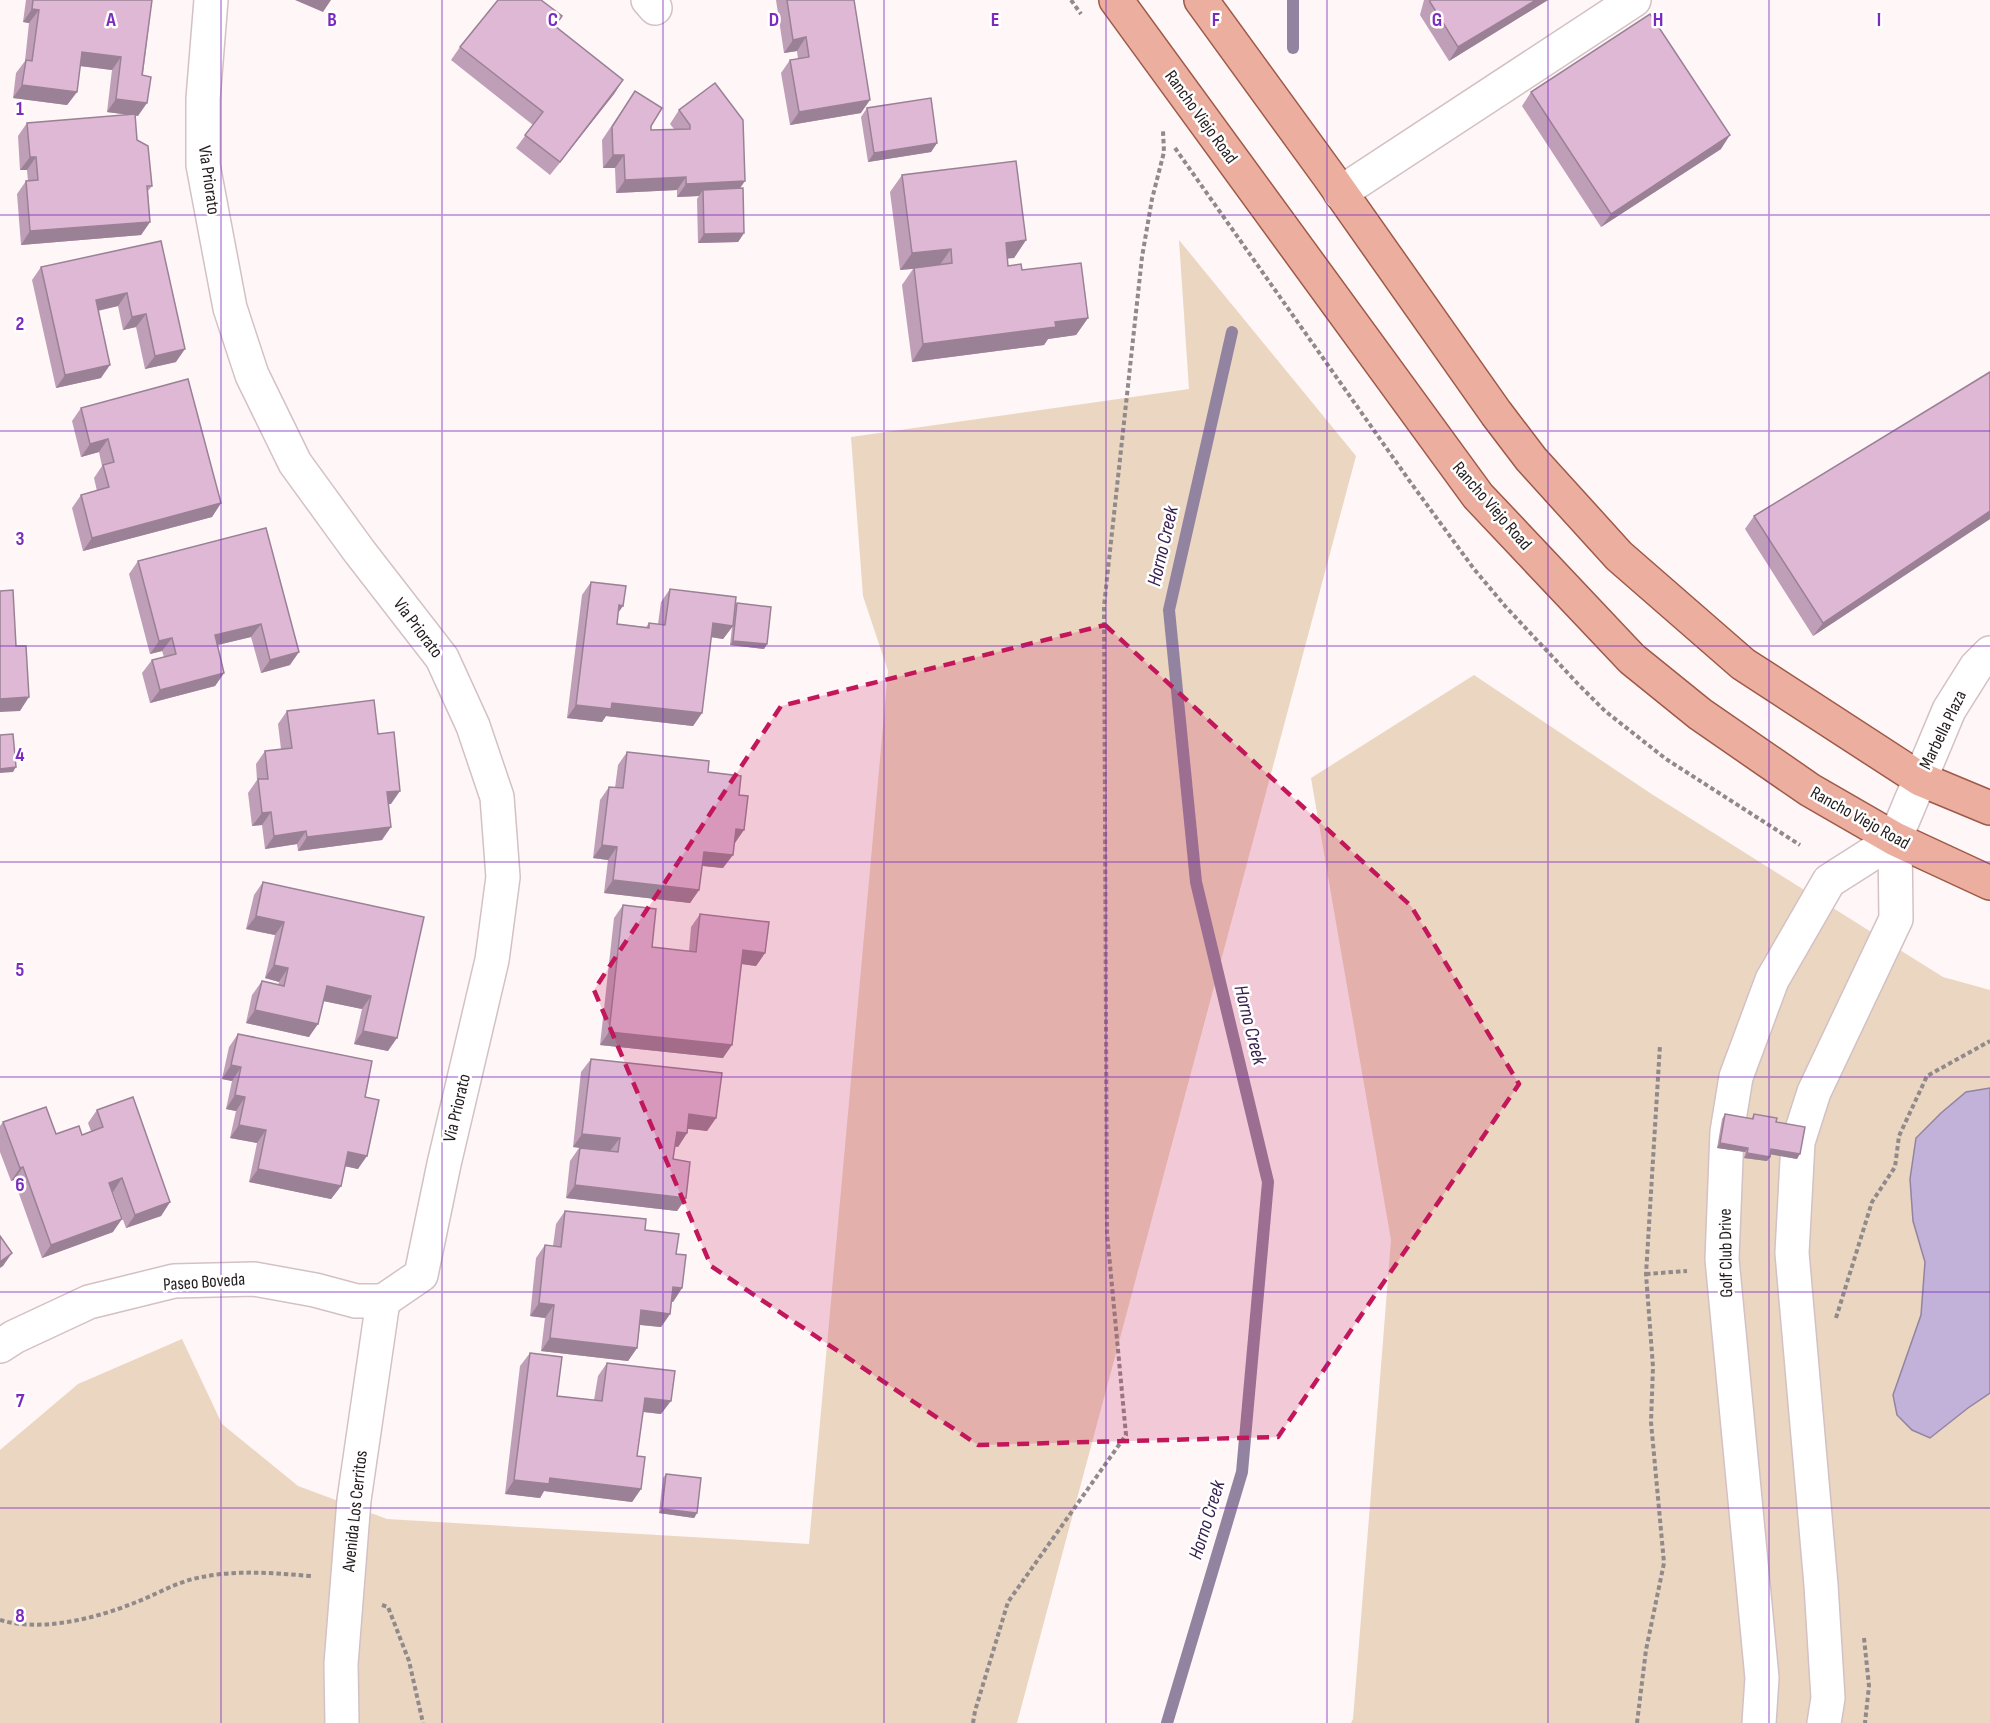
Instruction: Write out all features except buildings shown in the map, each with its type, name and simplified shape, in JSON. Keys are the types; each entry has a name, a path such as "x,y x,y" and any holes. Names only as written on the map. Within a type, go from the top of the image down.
{"main road":[{"name":"Rancho Viejo Road","path":"1116,0 1478,496 1632,659 1700,714 1810,790 1895,839 1990,883"},
{"path":"1201,0 1510,432 1531,459 1619,556 1743,664 1920,779 1990,808"}],"street":[{"name":"Via Priorato","path":"211,0 203,99 203,165 230,308 252,375 295,463 359,551 442,657 473,726 496,797 503,878 492,960 444,1164 421,1275 383,1301"},
{"path":"1340,193 1635,0"},
{"name":"Marbella Plaza","path":"1920,779 1949,710 1976,667 1990,653"},
{"path":"1824,1723 1828,1698 1821,1585 1792,1253 1798,1142 1815,1092 1896,919 1895,839 1920,779"},
{"name":"Golf Club Drive","path":"1759,1723 1762,1678 1722,1259 1727,1132 1736,1077 1772,980 1829,881 1895,839"},
{"name":"Paseo Boveda","path":"0,1346 14,1337 89,1302 174,1281 254,1279 356,1300 383,1301"},
{"name":"Avenida Los Cerritos","path":"342,1723 341,1664 354,1500 383,1301"}],"path":[{"path":"973,1723 1008,1602 1126,1435 1107,1233 1104,606 1142,257 1152,200 1164,152 1163,131"},
{"path":"1832,1329 1872,1202 1895,1167 1899,1136 1927,1076 1990,1041"},
{"path":"1637,1723 1646,1650 1664,1563 1651,1422 1653,1367 1646,1274 1660,1045"},
{"path":"0,1620 12,1624 61,1624 130,1604 191,1580 219,1574 250,1571 320,1577 388,1607 409,1661 423,1723"},
{"path":"1864,1638 1869,1686 1865,1723"}],"highlighted area":[{"path":"1105,625 1411,906 1519,1084 1278,1437 978,1445 711,1266 594,990 781,706"}],"shaded area":[{"path":"1179,240 1356,456 1017,1723 0,1723 0,1450 78,1384 182,1339 222,1424 298,1486 387,1519 809,1544 888,671 863,596 851,437 1189,389"},
{"path":"1474,675 1650,793 1943,977 1990,990 1990,1723 1351,1723 1391,1240 1311,778"},
{"path":"1990,1088 1990,1393 1930,1438 1912,1430 1897,1415 1893,1395 1921,1315 1925,1262 1913,1221 1910,1179 1916,1138 1966,1092"}],"waterway":[{"name":"Horno Creek","path":"1293,0 1293,48"},
{"name":"Horno Creek","path":"1167,1723 1242,1472 1268,1182 1196,882 1169,610 1232,332"}]}
